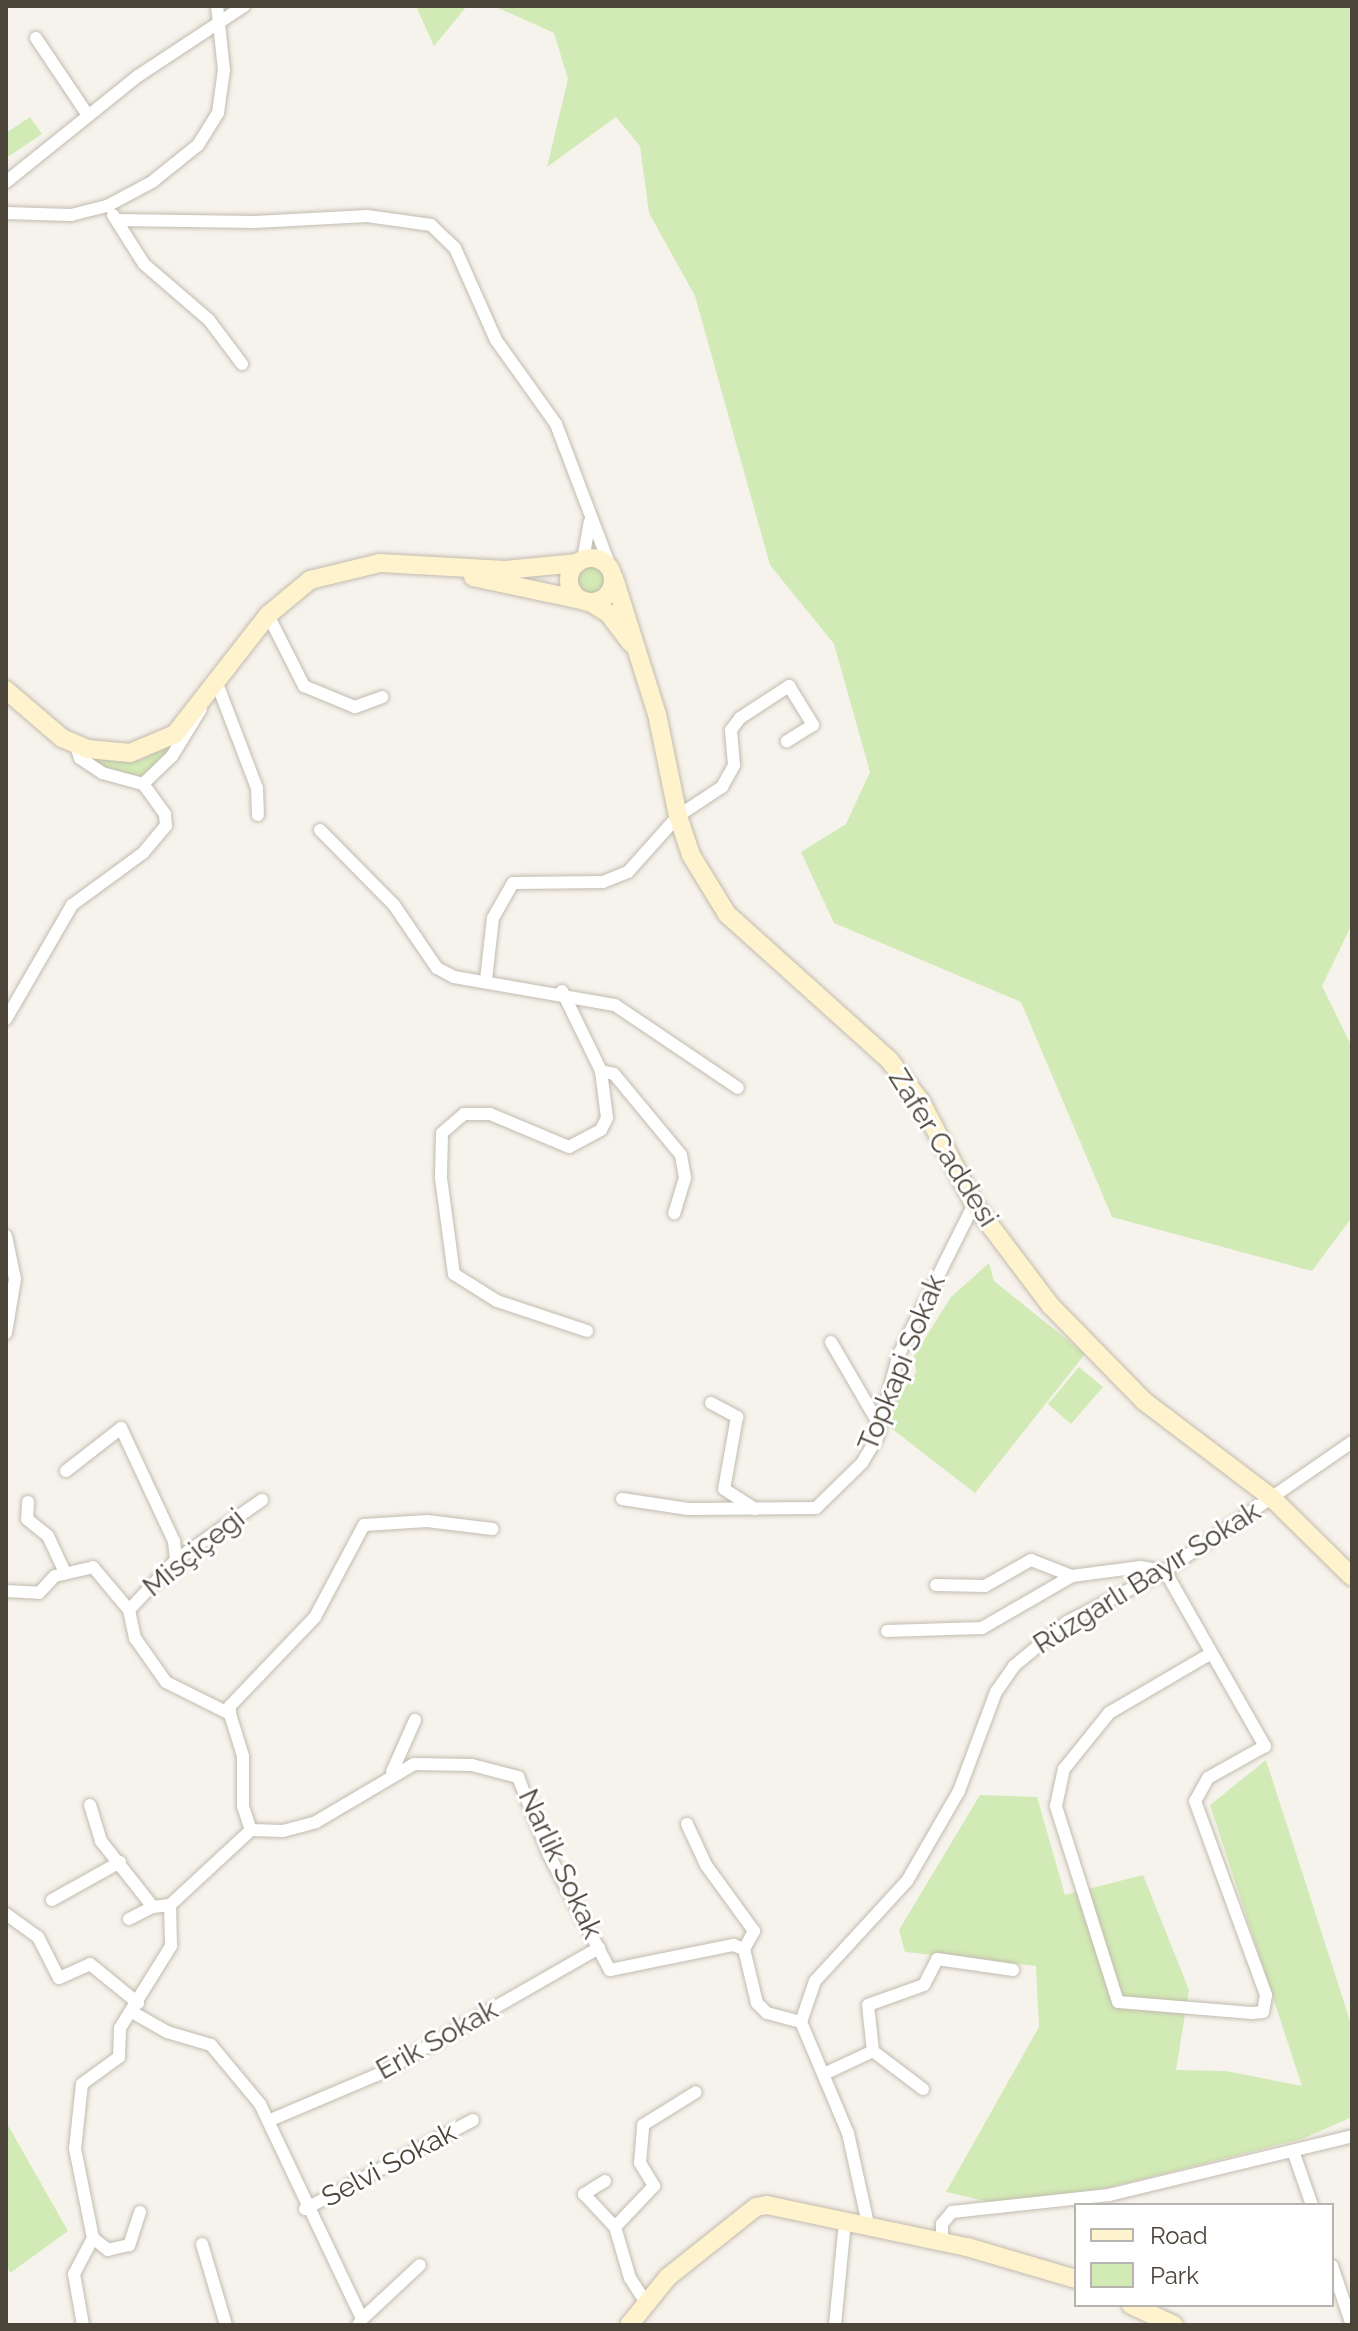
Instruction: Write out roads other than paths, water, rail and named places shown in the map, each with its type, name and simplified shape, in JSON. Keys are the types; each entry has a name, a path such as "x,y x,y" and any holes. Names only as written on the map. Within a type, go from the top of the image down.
{"street":[{"path":"6,213 71,215 107,206 152,182 198,145 218,113 224,70 217,6"},
{"path":"6,182 87,114 244,6"},
{"path":"36,38 87,114"},
{"path":"107,206 144,264 209,320 242,364"},
{"name":"Zafer Caddesi","path":"117,220 255,222 367,216 431,225 455,248 496,340 556,424 639,655 678,816 691,855 727,914 890,1061 921,1102 974,1204 1051,1306 1144,1401 1272,1498 1352,1577"},
{"path":"6,690 75,743 106,753 140,751 175,734 203,704 287,593 339,568 380,563 452,570 580,561 598,559 612,574 606,597 585,601 569,584 580,561 591,538 587,507"},
{"name":"Zafer Caddesi","path":"452,570 585,601 609,614 639,655"},
{"path":"268,615 304,686 355,707 382,697"},
{"path":"218,686 257,788 258,815"},
{"path":"486,980 493,918 513,883 616,880 678,816 722,787 734,765 731,730 740,718 789,686 813,725 787,741"},
{"path":"143,784 178,748 203,704"},
{"path":"6,1019 72,905 143,853 166,826 165,814 143,784 102,773 80,758 75,743"},
{"path":"320,830 394,905 437,968 486,980 562,991 636,1015 738,1088"},
{"path":"562,991 601,1071 607,1118 584,1143 556,1144 474,1112 449,1121 441,1148 448,1265 454,1274 497,1301 587,1331"},
{"path":"601,1071 614,1074 681,1155 685,1178 674,1213"},
{"name":"Topkapi Sokak","path":"622,1499 755,1509 816,1508 862,1463 880,1426 898,1356 974,1204"},
{"path":"6,1236 15,1279 6,1333"},
{"path":"831,1342 880,1426"},
{"path":"711,1403 737,1417 724,1489 755,1509"},
{"path":"66,1471 121,1428 174,1541 176,1560"},
{"name":"Rüzgarlı Bayır Sokak","path":"801,2022 815,1981 890,1906 907,1881 959,1791 996,1692 1014,1666 1067,1622 1165,1571 1352,1442"},
{"name":"Misçiçegi","path":"129,1610 176,1560 262,1500"},
{"path":"28,1502 27,1519 48,1536 65,1572"},
{"path":"129,1919 153,1907 170,1905 247,1833 243,1806 243,1756 230,1706 315,1617 364,1525 427,1521 493,1529"},
{"path":"936,1585 985,1586 1031,1560 1072,1576"},
{"path":"6,1591 39,1593 65,1572 93,1567 129,1610 135,1638 166,1682 230,1714"},
{"path":"887,1631 982,1628 1072,1576 1140,1567 1165,1571 1265,1746 1208,1778 1195,1801 1266,1995 1263,2012 1118,2002 1056,1806 1064,1769 1109,1713 1210,1654"},
{"path":"392,1772 415,1720"},
{"name":"Narlik Sokak","path":"247,1833 283,1831 316,1822 392,1772 432,1761 518,1777 549,1855 610,1970 733,1945 744,1949"},
{"path":"90,1805 101,1841 153,1907"},
{"path":"687,1824 706,1865 754,1931 744,1949 757,2003 767,2013 801,2022 848,2133 857,2223 835,2325"},
{"path":"52,1900 120,1862"},
{"path":"83,2325 74,2274 93,2238 75,2149 81,2091 86,2079 119,2057 120,2028 171,1946 170,1905"},
{"path":"6,1914 38,1937 59,1978 90,1964 135,2008 167,2032 211,2045 268,2121 305,2209 360,2322 420,2265"},
{"name":"Erik Sokak","path":"268,2121 377,2075 599,1948"},
{"path":"923,2089 873,2051 868,2005 924,1985 937,1959 1013,1970"},
{"path":"824,2074 873,2051"},
{"path":"615,2227 654,2186 640,2163 643,2125 696,2092"},
{"name":"Selvi Sokak","path":"305,2209 473,2120"},
{"path":"942,2242 942,2224 952,2212 1109,2195 1294,2154 1352,2136"},
{"path":"1294,2154 1311,2203"},
{"path":"605,2181 584,2194 615,2227 630,2278 645,2301"},
{"path":"629,2325 645,2301 756,2207 857,2223 942,2242 1074,2278"},
{"path":"93,2238 108,2250 129,2245 140,2212"},
{"path":"202,2244 226,2325"},
{"path":"1334,2272 1352,2325"},
{"path":"1135,2307 1166,2323"}]}
